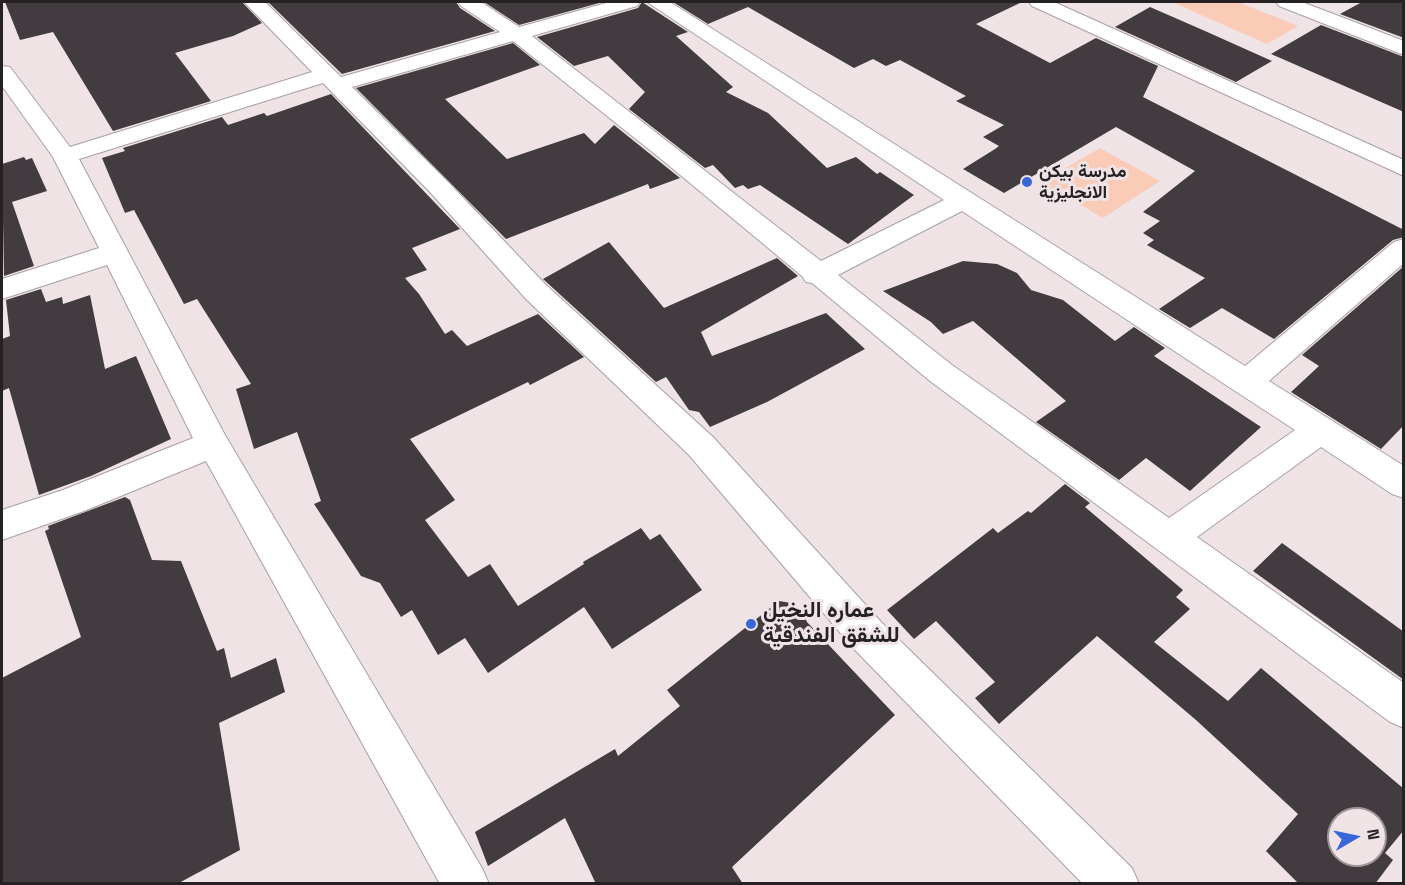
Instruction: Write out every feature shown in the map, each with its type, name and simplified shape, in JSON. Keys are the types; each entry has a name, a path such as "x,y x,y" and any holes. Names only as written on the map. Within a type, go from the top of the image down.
{"street":[{"path":"254,2 536,292 701,446 868,636 1116,884"},
{"path":"468,2 515,33 670,154 816,275 941,374 1404,708"},
{"path":"65,156 332,80 630,2"},
{"path":"657,2 1404,484"},
{"path":"1039,2 1404,169"},
{"path":"1286,2 1404,49"},
{"path":"2,72 65,156 213,444 466,884"},
{"path":"816,275 964,200"},
{"path":"1246,383 1404,248"},
{"path":"2,289 114,253"},
{"path":"1168,538 1320,430"},
{"path":"2,525 72,501 213,444"}],"shaded area":[{"path":"1172,2 1238,2 1298,26 1267,44"},
{"path":"1100,148 1160,181 1103,218 1042,182"}],"building":[{"path":"5,2 242,2 262,23 233,36 175,53 211,101 113,131 53,32 20,40"},
{"path":"268,2 456,2 460,8 495,31 342,74"},
{"path":"484,2 603,2 519,25"},
{"path":"642,2 688,32 676,36 733,87 726,92 768,113 827,168 856,157 877,174 880,172 914,195 848,244 760,185 748,189 743,185 735,188 713,165 705,168 629,109 645,92 608,56 574,66 537,37 638,8"},
{"path":"673,2 1022,2 976,24 1050,63 1096,38 1158,66 1143,97 1404,230 1404,237 1393,240 1274,339 1222,308 1190,328 1159,309 1205,278 1147,245 1154,240 1143,233 1160,221 1143,212 1195,171 1116,127 1004,193 963,169 999,146 983,137 1004,125 956,101 966,96 900,60 886,66 873,59 854,68 748,7 708,24"},
{"path":"1362,2 1404,2 1404,38 1340,14"},
{"path":"1150,7 1272,61 1236,82 1115,27"},
{"path":"1321,25 1404,57 1404,112 1271,54"},
{"path":"513,43 540,65 445,99 507,159 584,133 595,144 614,125 680,178 650,189 648,184 506,239 356,88"},
{"path":"331,94 460,229 412,248 427,270 405,278 419,294 445,334 452,330 467,346 538,314 584,357 530,385 528,382 410,439 455,500 425,520 468,577 490,564 518,606 584,564 583,562 641,528 650,540 660,534 702,590 612,649 584,607 488,673 465,638 438,655 412,610 401,617 380,583 361,576 314,504 321,501 297,432 254,449 236,389 251,384 197,299 184,304 134,210 125,213 102,158 125,151 123,148 222,117 228,125 264,113 267,116"},
{"path":"24,157 26,160 32,158 47,191 12,202 34,266 4,276 2,164"},
{"path":"609,242 664,308 777,258 798,276 701,332 712,356 826,313 865,349 767,402 710,427 699,412 689,410 666,377 656,382 543,279"},
{"path":"963,261 997,264 1017,273 1031,290 1063,300 1115,341 1134,327 1165,348 1154,356 1261,427 1190,491 1146,458 1119,480 1036,422 1066,401 973,321 943,334 931,322 883,291"},
{"path":"1404,266 1404,425 1381,449 1291,392 1319,366 1302,355"},
{"path":"41,289 46,302 62,297 63,304 90,295 105,369 136,356 171,439 91,476 39,495 9,388 2,391 2,339 10,336 6,300"},
{"path":"1065,484 1090,503 1085,507 1183,590 1176,597 1190,609 1154,642 1228,701 1261,668 1404,789 1404,830 1387,851 1387,807 1327,807 1327,867 1387,867 1387,855 1393,860 1375,884 1299,884 1266,851 1298,814 1196,720 1097,636 999,724 975,698 995,682 936,621 914,639 887,610 993,528 998,533 1028,511 1031,513"},
{"path":"125,497 130,500 152,560 181,561 217,651 224,648 231,678 276,658 285,692 219,723 240,850 177,884 2,884 2,678 81,637 45,531 49,529 48,526"},
{"path":"1282,543 1404,632 1404,680 1253,571"},
{"path":"779,601 791,603 802,611 807,622 895,715 732,867 743,884 596,884 565,818 488,866 475,832 615,749 618,756 680,706 667,690"}],"place":[{"name":"مدرسة بيكن الانجليزية","path":"1027,182"},
{"name":"عماره النخيل للشقق الفندقية","path":"751,624"}]}
